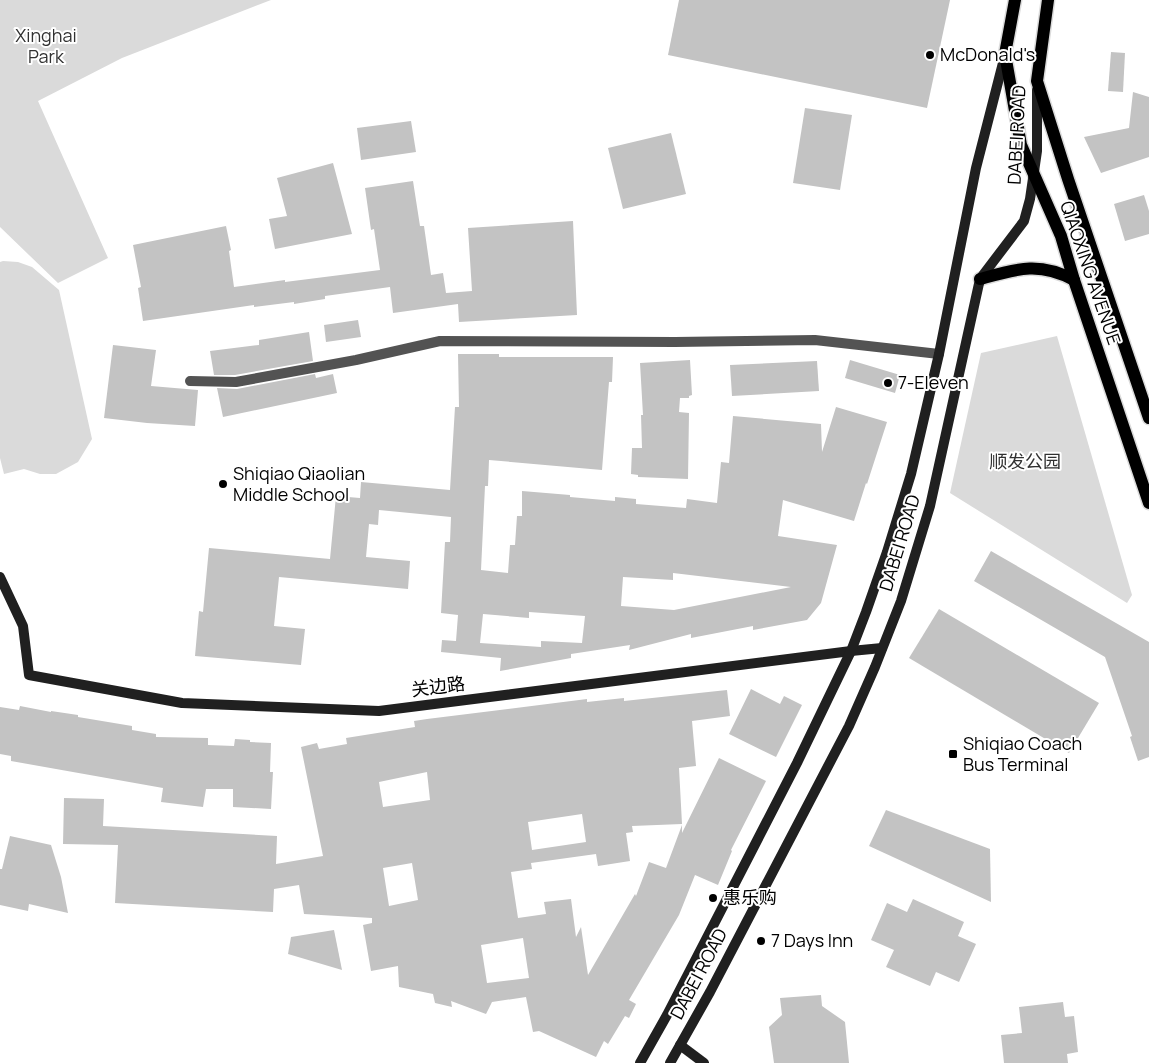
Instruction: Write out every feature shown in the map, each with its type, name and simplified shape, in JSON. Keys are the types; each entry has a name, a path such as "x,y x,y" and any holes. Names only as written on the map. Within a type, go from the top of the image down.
{"main road":[{"name":"DABEI ROAD","path":"640,1063 667,1015 797,763 851,651 887,552 911,474 939,354 976,168 987,118 1005,54 1015,0"},
{"name":"DABEI ROAD","path":"670,1063 710,992 849,726 882,648 914,561 930,506 980,278 1024,221 1030,199 1035,175 1038,130 1037,81 1048,0"},
{"name":"QIAOXING AVENUE","path":"1005,54 1021,145 1061,236 1149,503"},
{"name":"QIAOXING AVENUE","path":"1037,81 1149,418"},
{"path":"980,278 1016,268 1031,267 1056,271 1074,280"},
{"name":"关边路","path":"0,577 23,626 29,675 182,703 379,711 882,648"},
{"path":"680,1045 704,1063"}],"street":[{"path":"190,381 236,382 356,360 440,341 675,342 814,340 939,354"}],"green space":[{"name":"Xinghai Park","path":"0,0 271,0 122,58 38,101 108,258 58,283 0,227"},
{"path":"0,262 18,262 32,267 59,290 92,439 78,462 56,474 40,474 24,469 4,474 0,458"},
{"name":"顺发公园","path":"1057,336 1132,595 1127,603 950,493 981,353"}],"building":[{"path":"679,0 950,0 927,108 668,55"},
{"path":"1111,52 1125,53 1123,92 1108,91"},
{"path":"1133,92 1149,97 1149,157 1101,173 1084,137 1129,128"},
{"path":"805,108 852,115 840,190 793,183"},
{"path":"411,121 416,152 361,160 357,128"},
{"path":"671,133 686,194 623,209 608,148"},
{"path":"333,163 352,234 275,249 269,219 287,216 277,178"},
{"path":"413,181 420,226 424,226 431,275 443,273 446,293 472,291 468,228 573,221 577,315 459,322 458,304 393,313 390,287 325,296 325,299 294,304 294,302 254,307 254,305 143,321 138,288 141,287 133,245 226,226 231,250 229,251 234,287 380,270 374,229 371,230 365,188"},
{"path":"1144,195 1149,211 1149,234 1125,241 1114,204"},
{"path":"358,320 361,337 326,342 324,325"},
{"path":"309,332 313,361 235,375 214,375 210,351 259,345 259,340"},
{"path":"113,345 156,350 151,386 198,390 195,426 104,418"},
{"path":"458,354 499,354 499,357 613,357 612,382 609,382 602,470 489,460 488,486 485,486 481,570 508,573 510,545 515,545 517,516 522,516 522,491 615,501 615,497 636,499 636,504 686,508 687,499 717,503 721,462 729,463 733,416 821,424 822,452 836,407 887,422 854,521 783,500 778,536 837,545 821,603 807,620 753,630 753,626 691,638 691,634 629,650 630,645 571,654 571,658 500,671 501,658 441,652 442,640 456,641 458,615 441,613 445,542 450,542 451,517 379,510 378,525 369,524 366,557 410,561 408,589 279,577 274,626 305,629 301,665 195,656 199,611 203,612 209,548 330,559 336,496 360,498 361,482 450,490 455,407 459,407","holes":["673,573 791,587 674,610 621,606 623,577 673,580","529,612 585,616 582,643 541,641 541,647 480,643 483,614 529,618"]},
{"path":"690,360 692,395 689,398 680,398 679,412 689,413 688,479 638,477 638,475 631,474 632,448 642,448 641,415 643,415 640,363"},
{"path":"850,360 900,375 895,393 845,378"},
{"path":"817,361 819,391 732,396 730,365"},
{"path":"315,374 316,378 333,374 337,393 223,417 217,388 237,389"},
{"path":"991,551 1149,642 1149,757 1138,761 1130,737 1132,736 1105,657 974,581"},
{"path":"939,609 1099,703 1069,753 909,658"},
{"path":"751,689 780,704 784,696 802,705 776,757 729,734"},
{"path":"727,690 730,716 692,721 696,766 679,768 682,824 632,826 633,832 626,833 630,861 598,866 596,854 531,863 532,869 511,872 518,918 546,914 544,902 571,899 576,937 581,927 588,975 635,894 636,896 649,862 666,868 682,825 682,833 719,758 766,781 731,850 718,885 695,875 679,915 629,1000 636,1004 629,1018 625,1016 608,1044 604,1041 596,1057 539,1031 533,1032 526,997 492,1002 486,1014 451,1001 452,1007 435,1003 433,994 399,987 398,966 371,971 363,925 372,923 372,918 304,914 299,885 274,889 273,912 115,903 118,845 63,844 64,798 104,799 103,826 277,836 276,864 323,856 301,747 317,743 319,749 347,744 346,738 415,727 414,721 427,719 587,699 587,702 624,698 624,701","holes":["427,772 430,800 383,807 379,782","582,814 586,842 532,850 528,822","412,863 418,900 389,906 383,868","523,938 529,978 487,983 481,945"]},
{"path":"20,706 132,726 132,730 156,734 156,737 208,738 208,745 234,746 235,739 271,743 270,772 273,772 271,809 233,807 233,789 206,789 203,807 161,802 163,788 11,761 11,756 0,754 0,707 19,710"},
{"path":"886,810 990,849 991,902 869,846"},
{"path":"10,836 51,845 61,877 68,913 29,904 28,911 0,905 0,869 2,869"},
{"path":"913,899 964,922 958,936 976,944 959,982 936,972 930,986 886,967 894,950 871,940 887,903 907,912"},
{"path":"334,930 342,970 288,954 291,937"},
{"path":"821,995 822,1006 845,1022 849,1063 774,1063 769,1027 782,1015 780,998"},
{"path":"1063,1002 1065,1017 1074,1016 1078,1052 1067,1054 1068,1063 1004,1063 1001,1035 1022,1033 1019,1007"}],"place":[{"name":"McDonald's","path":"930,55"},
{"name":"7-Eleven","path":"888,383"},
{"name":"Shiqiao Qiaolian Middle School","path":"223,484"},
{"name":"Shiqiao Coach Bus Terminal","path":"953,754"},
{"name":"惠乐购","path":"713,898"},
{"name":"7 Days Inn","path":"761,941"}]}
